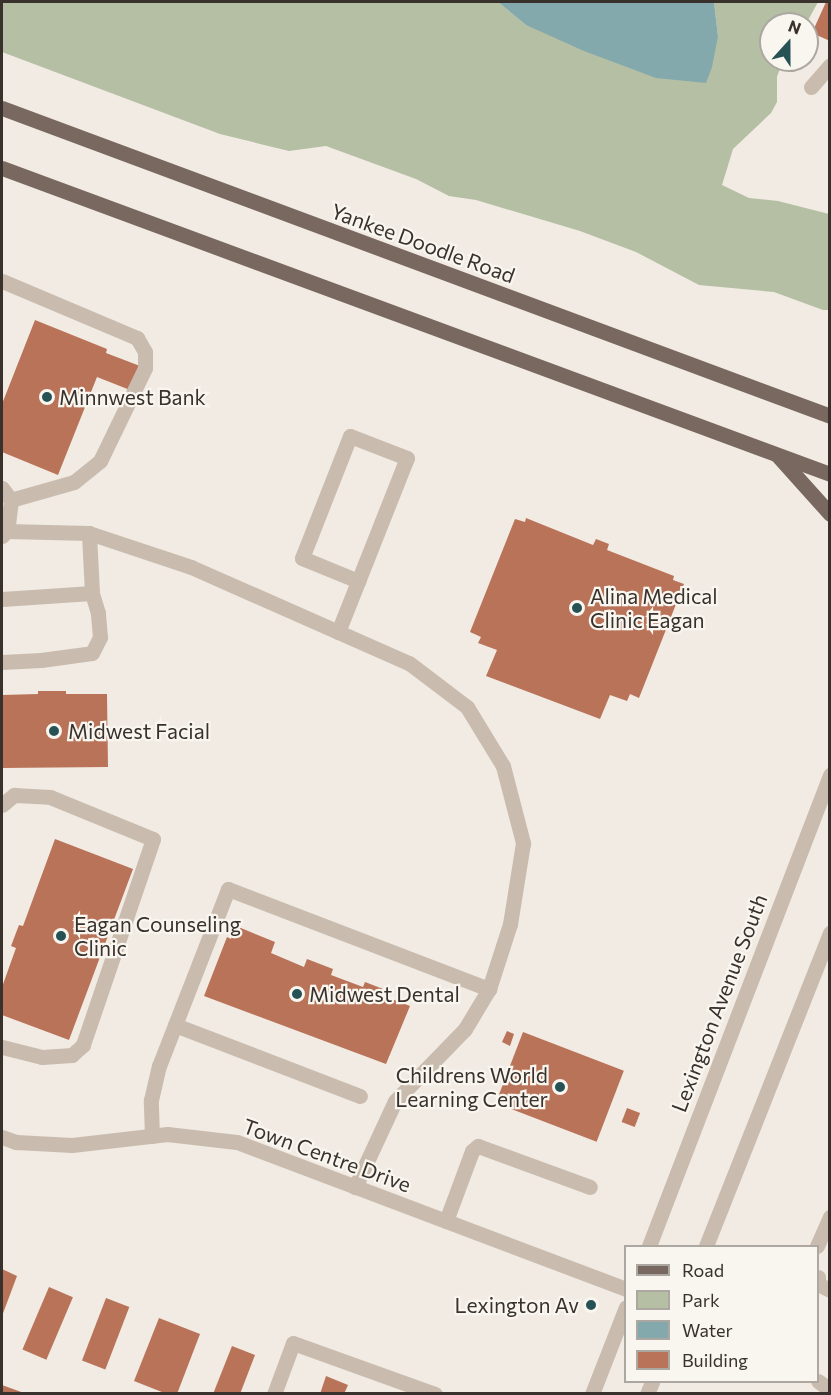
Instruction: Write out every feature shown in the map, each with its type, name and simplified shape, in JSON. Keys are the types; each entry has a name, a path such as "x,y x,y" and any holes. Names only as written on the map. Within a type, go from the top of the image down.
{"main road":[{"name":"Yankee Doodle Road","path":"2,108 830,416"},
{"path":"2,168 830,474"},
{"path":"776,454 830,514"}],"street":[{"path":"811,87 830,65"},
{"path":"2,280 137,338 145,352 145,368 100,461 74,482 6,494 3,532 89,533 191,567 409,663 467,707 503,766 523,843 510,924 489,989 465,1029 395,1101 356,1187"},
{"path":"338,632 407,458 350,436 302,558 358,581"},
{"path":"2,662 41,660 92,653 100,637 98,613 92,593 89,533"},
{"path":"2,599 92,593"},
{"name":"Lexington Avenue South","path":"649,1245 830,775"},
{"path":"2,805 14,795 50,797 153,839 83,1045 72,1055 42,1057 2,1047"},
{"path":"152,1136 151,1100 159,1066 228,889 489,989"},
{"path":"706,1245 830,933"},
{"path":"175,1025 360,1096"},
{"name":"Town Centre Drive","path":"2,1137 16,1142 72,1145 167,1134 237,1142 624,1288"},
{"path":"446,1221 472,1150 478,1146 590,1187"},
{"path":"817,1245 830,1217"},
{"path":"592,1394 624,1312"},
{"path":"274,1394 293,1343 435,1394"}],"green space":[{"path":"2,2 498,2 526,25 718,36 714,2 818,2 813,12 759,12 759,72 779,72 777,102 771,113 733,149 722,185 749,198 778,201 829,214 829,310 823,310 774,292 699,285 636,252 580,231 476,200 449,196 416,179 326,146 289,151 220,134 2,52"}],"water":[{"path":"498,2 714,2 718,36 712,67 706,83 656,78 584,51 526,25"}],"building":[{"path":"826,2 830,2 830,41 819,36 819,18"},
{"name":"Minnwest Bank","path":"35,320 107,349 106,353 140,366 130,390 97,377 58,475 2,452 2,404"},
{"name":"Alina Medical Clinic Eagan","path":"526,518 593,545 596,539 609,544 607,550 674,576 673,580 684,584 639,698 630,694 627,701 610,695 600,719 486,676 497,650 478,643 481,637 470,632 515,519 525,522"},
{"name":"Midwest Facial","path":"38,691 107,694 108,767 2,768 2,695 38,694"},
{"name":"Eagan Counseling Clinic","path":"55,839 133,869 69,1040 2,1015 2,987 16,948 11,946 19,925 23,926"},
{"name":"Midwest Dental","path":"236,926 275,942 271,953 304,967 307,959 333,969 331,975 363,987 365,982 391,992 389,998 410,1006 386,1064 204,996 227,937 231,939"},
{"path":"507,1031 514,1034 510,1046 502,1042"},
{"name":"Childrens World Learning Center","path":"523,1032 624,1071 597,1142 496,1103"},
{"path":"627,1108 640,1113 635,1127 622,1122"},
{"path":"2,1269 17,1276 2,1316"},
{"path":"49,1287 73,1297 46,1360 22,1350"},
{"path":"106,1298 129,1307 105,1370 82,1361"},
{"path":"159,1318 200,1334 177,1394 167,1394 134,1381"},
{"path":"232,1346 255,1355 240,1394 213,1394"},
{"path":"326,1376 348,1385 344,1394 320,1394"},
{"path":"2,1385 24,1393 24,1394 2,1394"}],"place":[{"name":"Minnwest Bank","path":"47,397"},
{"name":"Alina Medical Clinic Eagan","path":"577,608"},
{"name":"Midwest Facial","path":"54,731"},
{"name":"Eagan Counseling Clinic","path":"61,936"},
{"name":"Midwest Dental","path":"297,994"},
{"name":"Childrens World Learning Center","path":"560,1087"},
{"name":"Lexington Av","path":"591,1305"}]}
